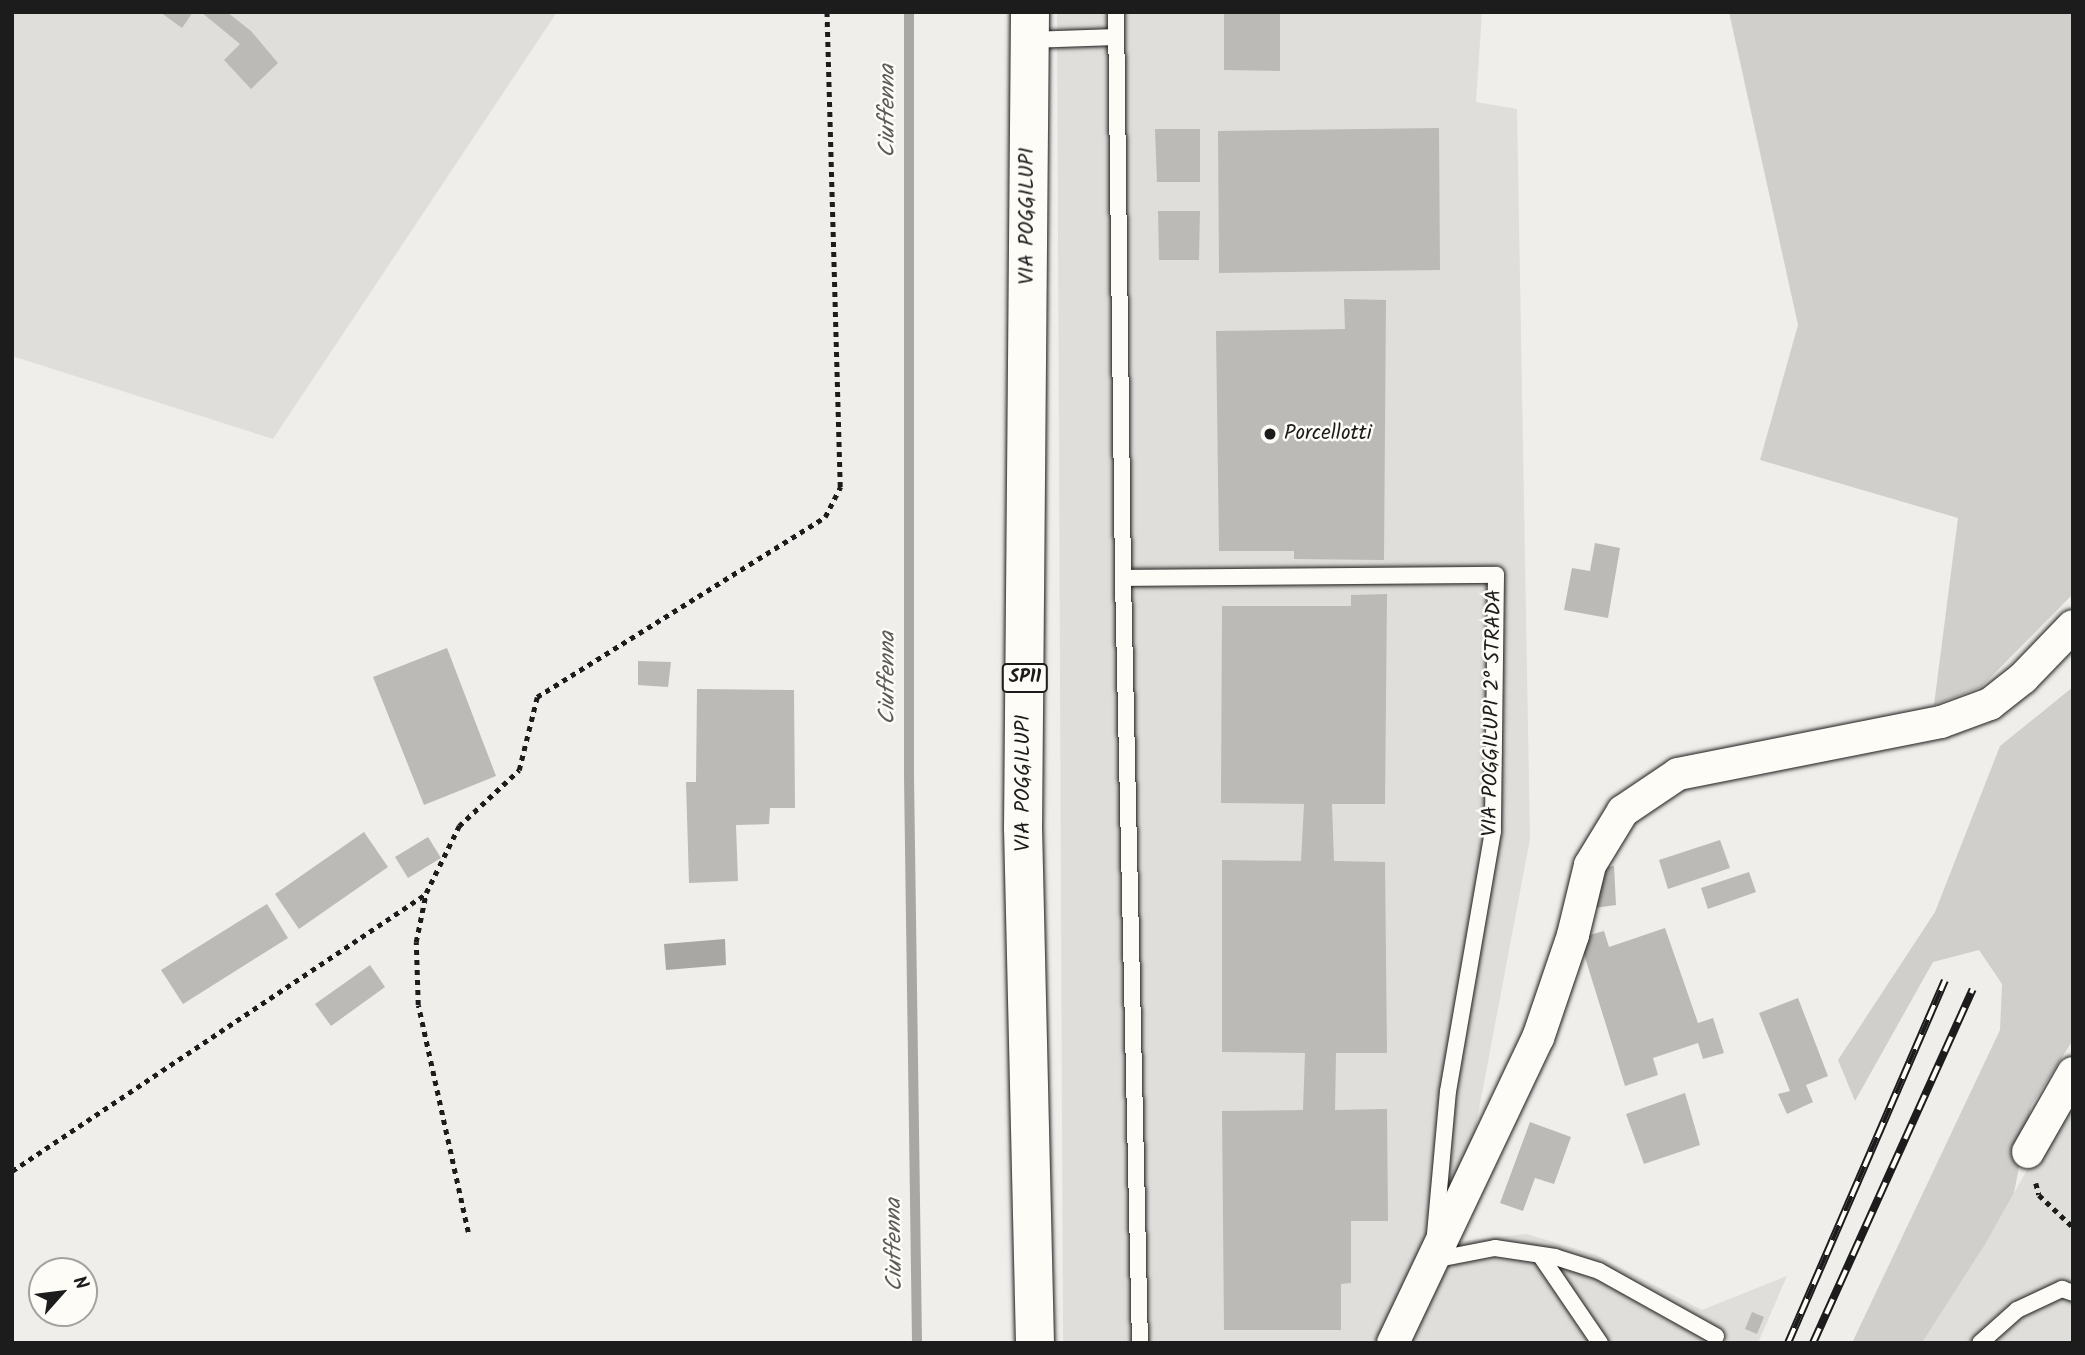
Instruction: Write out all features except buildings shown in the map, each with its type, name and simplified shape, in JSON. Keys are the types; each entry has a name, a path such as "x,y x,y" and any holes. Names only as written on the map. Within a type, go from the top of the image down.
{"main road":[{"name":"VIA POGGILUPI","path":"1030,26 1023,827 1035,1343"}],"street":[{"name":"VIA POGGILUPI 2° STRADA","path":"1393,1343 1538,1038 1573,935 1590,866 1623,811 1678,774 1941,722 1990,704 2023,678 2073,626"},
{"path":"2028,1152 2073,1073"}],"lane":[{"path":"1116,12 1122,578 1140,1343"},
{"path":"1030,26 1116,37"},
{"name":"VIA POGGILUPI 2° STRADA","path":"1122,578 1496,575 1493,831 1448,1091 1433,1261"},
{"path":"1433,1261 1494,1248 1540,1255 1599,1272 1716,1336"},
{"path":"1540,1255 1600,1343"},
{"path":"1980,1343 2017,1310 2062,1289 2073,1293"}],"path":[{"path":"468,1232 418,1005 416,942 426,893 459,826 519,771 537,697 825,517 840,487 827,12"},
{"path":"12,1171 426,893"},
{"path":"2028,1152 2039,1195 2073,1227"}],"shaded area":[{"path":"12,12 557,12 273,439 12,356"},
{"path":"1057,12 1482,12 1476,102 1517,109 1530,839 1454,1242 1527,1234 1596,1255 1702,1310 1787,1276 1758,1343 1063,1343"},
{"path":"1729,12 2073,12 2073,594 1981,687 1934,705 1958,518 1760,460 1798,325"},
{"path":"2073,687 2073,1040 2031,1106 2014,1193 1986,1243 1922,1343 1852,1343 2000,1030 2002,984 1979,950 1933,962 1855,1101 1838,1060 1935,912 2000,746"},
{"path":"725,939 726,965 666,970 664,944"},
{"path":"2073,1088 2073,1343 1922,1343 1986,1243"}],"waterway":[{"name":"Ciuffenna","path":"909,12 909,776 917,1343"}],"railway":[{"path":"1788,1343 1945,980"},
{"path":"1813,1343 1973,989"}],"place":[{"name":"Porcellotti","path":"1270,434"}]}
